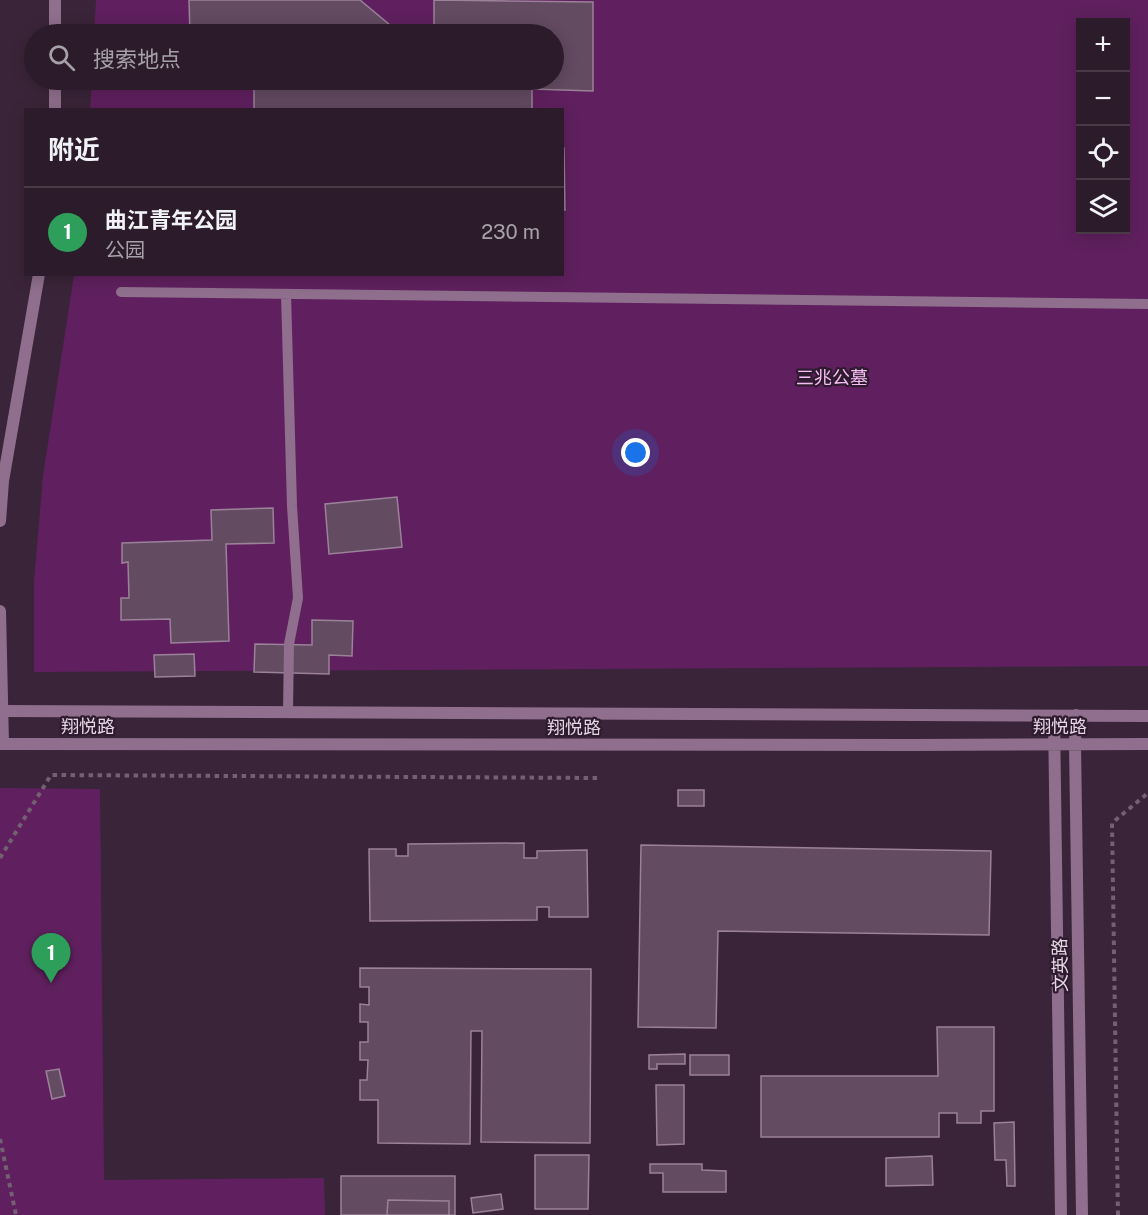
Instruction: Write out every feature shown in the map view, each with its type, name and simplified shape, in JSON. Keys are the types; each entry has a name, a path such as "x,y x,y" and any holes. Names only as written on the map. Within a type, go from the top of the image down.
{"street":[{"path":"55,0 55,24"},
{"path":"55,90 55,108"},
{"path":"0,521 3,481 39,276"},
{"path":"0,611 2,744"},
{"name":"翔悦路","path":"1,711 1148,716"},
{"name":"文英路","path":"1076,715 1082,1215"},
{"name":"文英路","path":"1054,716 1060,1215"},
{"name":"翔悦路","path":"2,744 1148,744"}],"lane":[{"path":"121,292 1148,304"},
{"path":"286,294 292,506 298,598 289,645 288,712"}],"path":[{"path":"0,858 51,775 598,778"},
{"path":"1118,1215 1112,823 1148,793"},
{"path":"0,1139 16,1215"}],"green space":[{"name":"三兆公墓","path":"96,0 1148,0 1148,666 34,672 34,582 43,476 74,276 564,276 564,108 90,108 91,90 564,90 564,24 95,24"},
{"path":"0,788 100,789 104,1180 324,1178 325,1215 0,1215"}],"building":[{"path":"189,0 360,0 389,24 190,24"},
{"path":"434,0 593,2 593,91 562,90 564,24 434,24"},
{"path":"254,90 532,90 532,108 254,108"},
{"path":"564,148 565,210 564,210"},
{"path":"397,497 402,547 329,554 325,504"},
{"path":"273,508 274,543 226,544 229,641 171,643 170,619 121,620 121,598 129,598 128,562 122,563 122,543 212,540 211,510"},
{"path":"312,620 353,621 352,656 329,655 329,674 254,672 255,644 312,645"},
{"path":"194,654 195,676 155,677 154,655"},
{"path":"678,790 704,790 704,806 678,806"},
{"path":"524,843 524,858 537,858 537,851 587,850 588,917 549,917 549,907 537,907 537,920 370,921 369,849 396,849 396,856 408,856 408,844"},
{"path":"641,845 991,851 989,935 718,931 716,1028 638,1027"},
{"path":"360,968 591,969 590,1143 481,1142 482,1031 471,1031 470,1144 378,1143 378,1100 360,1100 360,1080 367,1080 368,1060 360,1060 360,1042 368,1042 368,1022 360,1022 360,1004 369,1005 369,987 360,987"},
{"path":"937,1027 994,1027 994,1111 981,1111 981,1123 957,1123 957,1113 939,1113 939,1137 761,1137 761,1076 938,1076"},
{"path":"685,1054 685,1064 657,1064 657,1069 649,1069 649,1055"},
{"path":"690,1055 729,1055 729,1075 690,1075"},
{"path":"59,1069 65,1096 52,1099 46,1071"},
{"path":"656,1085 684,1085 684,1144 657,1145"},
{"path":"1014,1122 1015,1186 1007,1186 1006,1160 995,1160 994,1123"},
{"path":"535,1155 589,1155 588,1209 535,1209"},
{"path":"932,1156 933,1185 886,1186 886,1158"},
{"path":"650,1164 702,1164 702,1170 726,1171 726,1192 663,1192 663,1173 650,1173"},
{"path":"341,1176 455,1176 455,1215 449,1215 449,1201 388,1200 387,1215 341,1215"},
{"path":"501,1194 503,1209 473,1213 471,1198"},
{"path":"388,1200 449,1201 449,1215 387,1215"}],"place":[{"name":"曲江青年公园","path":"51,983"}]}
